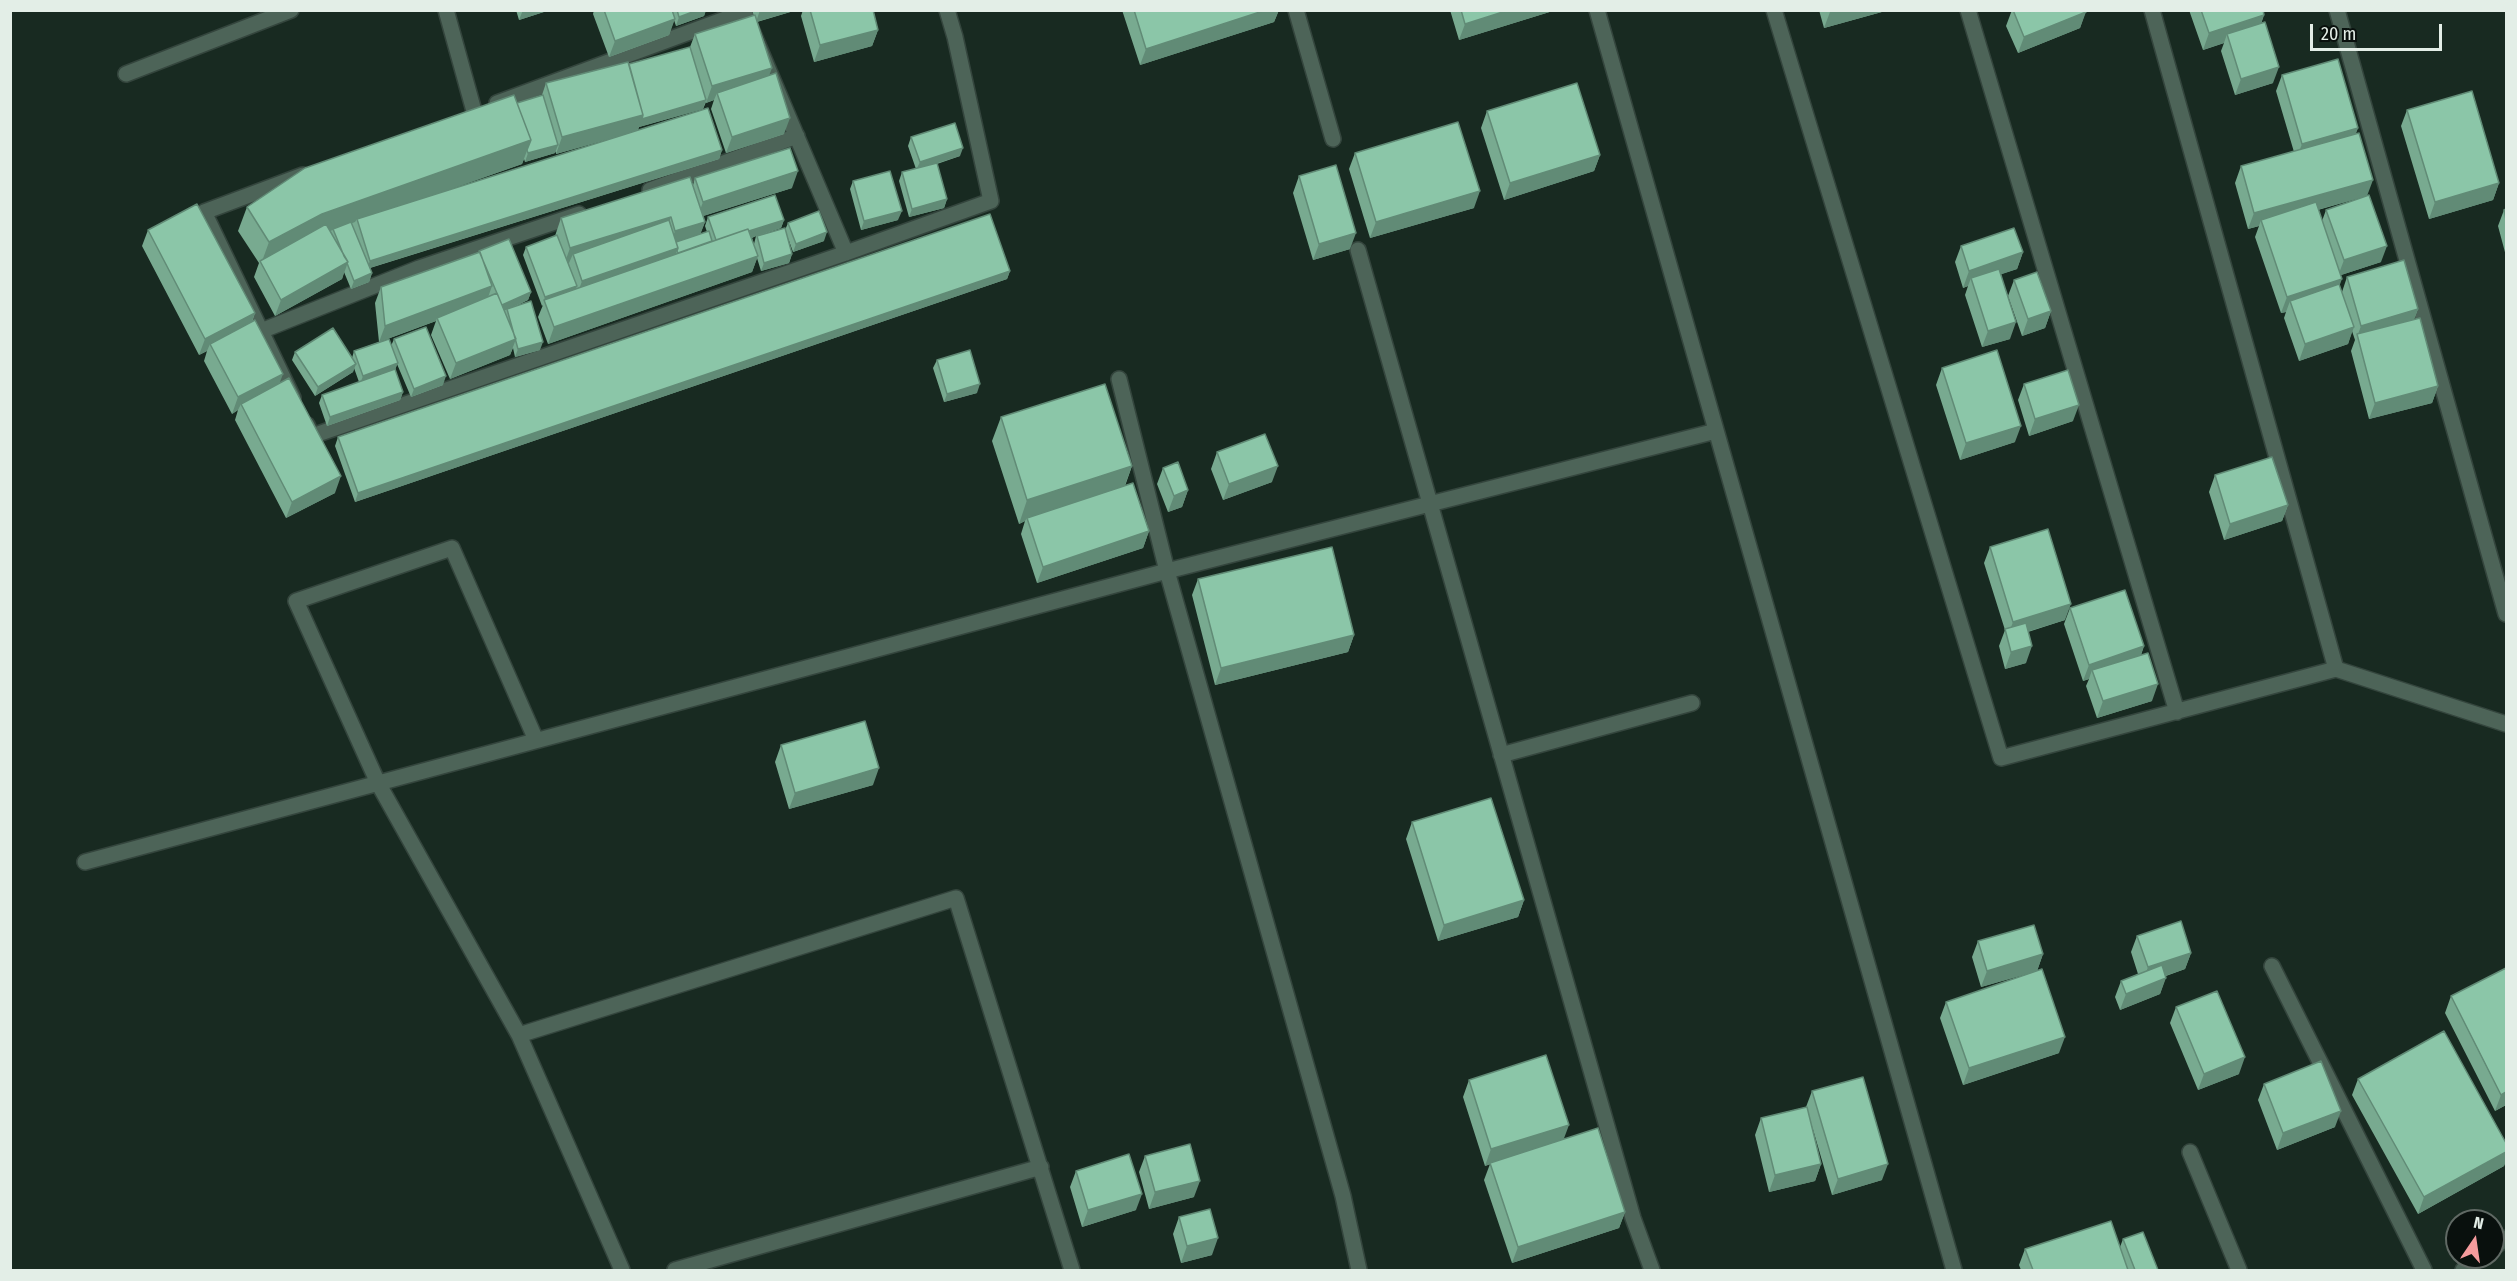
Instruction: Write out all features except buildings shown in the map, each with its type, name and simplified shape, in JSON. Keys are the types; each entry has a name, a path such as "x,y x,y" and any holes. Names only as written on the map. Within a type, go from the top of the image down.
{"street":[{"path":"126,74 291,10"},
{"path":"446,10 469,113 744,12 846,253"},
{"path":"312,172 204,212 312,436 991,201 947,10"},
{"path":"1296,10 1333,139"},
{"path":"1597,10 1954,1270"},
{"path":"1774,10 2001,758 2336,669 2506,724"},
{"path":"1968,10 2177,712"},
{"path":"2152,10 2336,669"},
{"path":"2337,10 2506,614"},
{"path":"631,196 709,170 797,136"},
{"path":"261,331 419,268 598,208"},
{"path":"1358,250 1633,1218 1652,1270"},
{"path":"1119,379 1167,571 1343,1196 1359,1270"},
{"path":"85,862 1167,571 1716,431"},
{"path":"536,740 452,548 296,601 378,783 519,1035 622,1270"},
{"path":"1501,754 1692,703"},
{"path":"519,1035 956,898 1072,1270"},
{"path":"2272,966 2424,1270"},
{"path":"2190,1152 2239,1270"},
{"path":"675,1270 1041,1167"}]}
